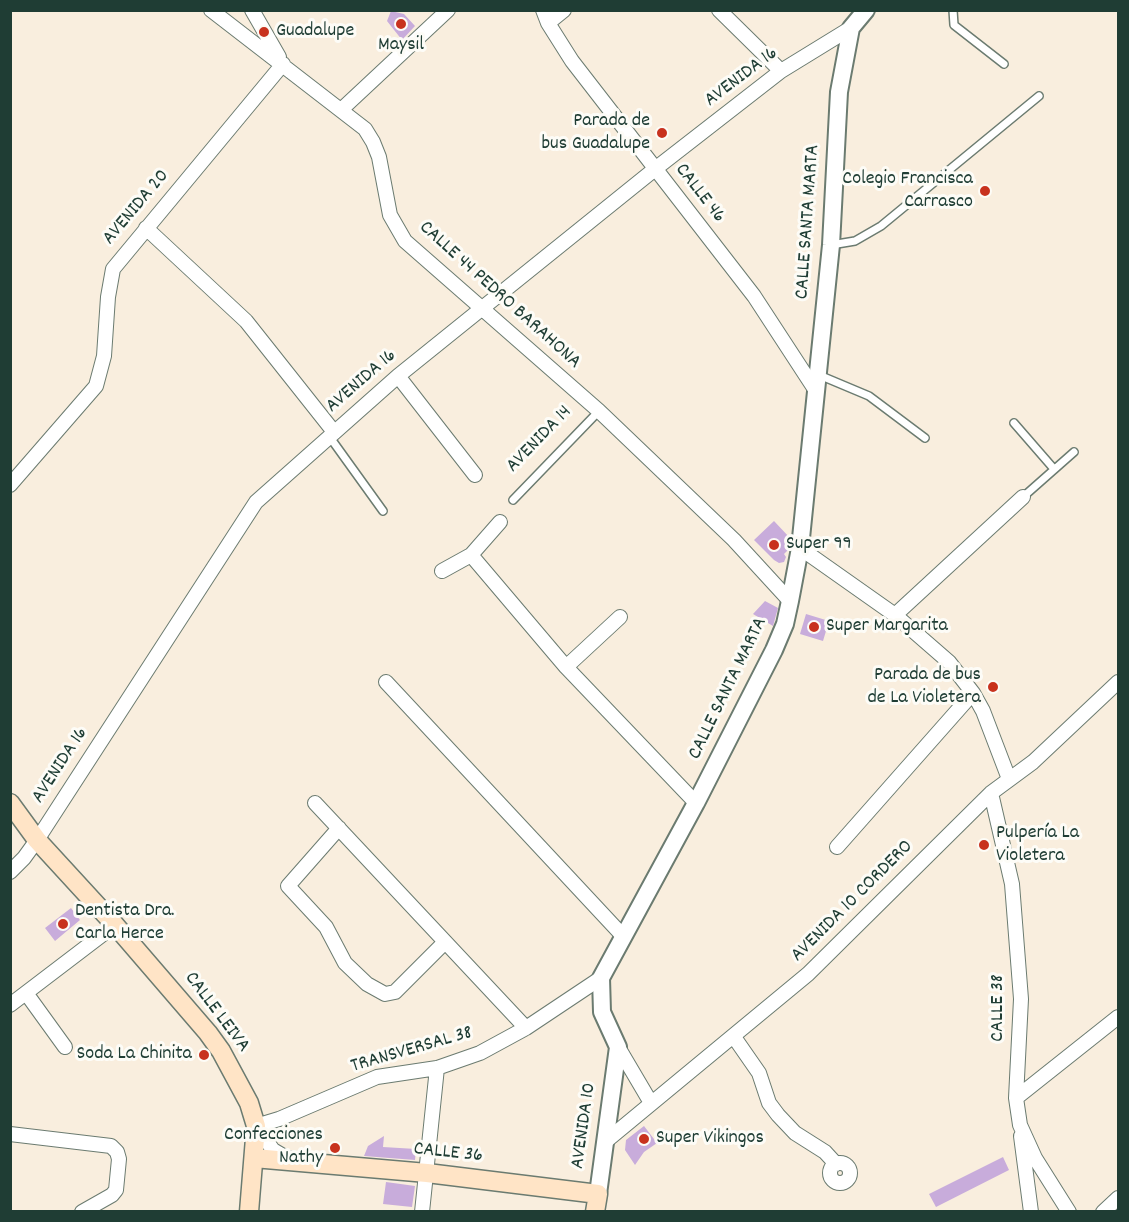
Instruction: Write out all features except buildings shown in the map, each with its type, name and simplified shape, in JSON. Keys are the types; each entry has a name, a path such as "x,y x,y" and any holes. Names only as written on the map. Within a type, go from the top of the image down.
{"main road":[{"name":"CALLE LEIVA","path":"10,803 37,840 115,925 221,1051 249,1103 256,1126 254,1158"},
{"name":"CALLE 36","path":"254,1158 427,1173 597,1203"},
{"path":"249,1212 254,1158"}],"street":[{"name":"CALLE 44 PEDRO BARAHONA","path":"212,10 365,129 379,157 390,215 400,234 421,256 599,411 734,540 790,601"},
{"path":"252,10 283,64"},
{"path":"342,109 448,10"},
{"path":"546,17 564,10"},
{"path":"719,10 781,71"},
{"name":"CALLE SANTA MARTA","path":"651,1103 618,1047 602,1012 601,978 696,803 785,624 800,548 831,245 838,92 851,28 866,10"},
{"name":"CALLE 46","path":"546,17 572,61 754,296 816,383"},
{"name":"AVENIDA 16","path":"10,872 37,840 256,502 398,376 655,169 781,71 851,28"},
{"name":"AVENIDA 20","path":"10,485 96,386 104,356 108,297 113,269 283,64"},
{"path":"146,228 246,321 332,434"},
{"path":"398,376 475,475"},
{"path":"895,615 1023,497"},
{"path":"442,571 471,555 500,522"},
{"path":"800,548 895,615 949,662 973,693 993,733 1009,778"},
{"path":"471,555 567,667 696,803"},
{"path":"567,667 620,617"},
{"path":"386,682 623,936"},
{"name":"AVENIDA 10 CORDERO","path":"606,1141 808,974 991,793 1033,762 1119,682"},
{"path":"837,847 973,693"},
{"name":"CALLE 38","path":"991,793 1012,884 1021,999 1016,1098 1020,1125 1063,1210"},
{"path":"315,802 526,1028"},
{"path":"339,828 284,891 326,927 345,963 366,984 378,992 385,994 395,992 445,942"},
{"path":"10,1005 115,925"},
{"name":"TRANSVERSAL 38","path":"256,1126 279,1119 377,1077 438,1068 480,1053 526,1028 601,978"},
{"path":"26,993 65,1047"},
{"path":"1016,1098 1119,1017"},
{"path":"734,1036 759,1073 765,1095 778,1115 795,1133 825,1152 836,1164"},
{"name":"AVENIDA 10","path":"597,1203 618,1047"},
{"path":"422,1212 438,1068"},
{"path":"1020,1125 1031,1212"},
{"name":"CALLE 36","path":"256,1126 273,1150 293,1161"},
{"path":"10,1134 111,1146 117,1152 119,1159 116,1190 112,1195 82,1212"},
{"path":"1103,1212 1119,1198"}],"lane":[{"path":"953,10 954,25 1004,64"},
{"path":"831,245 855,241 881,226 1039,96"},
{"path":"816,383 869,396 925,438"},
{"name":"AVENIDA 14","path":"513,500 599,411"},
{"path":"1014,423 1054,469"},
{"path":"332,434 383,511"},
{"path":"1023,497 1074,452"}],"place":[{"name":"Maysil","path":"401,24"},
{"name":"Guadalupe","path":"264,32"},
{"name":"Parada de bus Guadalupe","path":"662,133"},
{"name":"Colegio Francisca Carrasco","path":"985,191"},
{"name":"Super 99","path":"774,545"},
{"name":"Super Margarita","path":"814,627"},
{"name":"Parada de bus de La Violetera","path":"993,687"},
{"name":"Pulpería La Violetera","path":"984,845"},
{"name":"Dentista Dra. Carla Herce","path":"63,924"},
{"name":"Soda La Chinita","path":"204,1055"},
{"name":"Super Vikingos","path":"644,1139"},
{"name":"Confecciones Nathy","path":"335,1148"}]}
